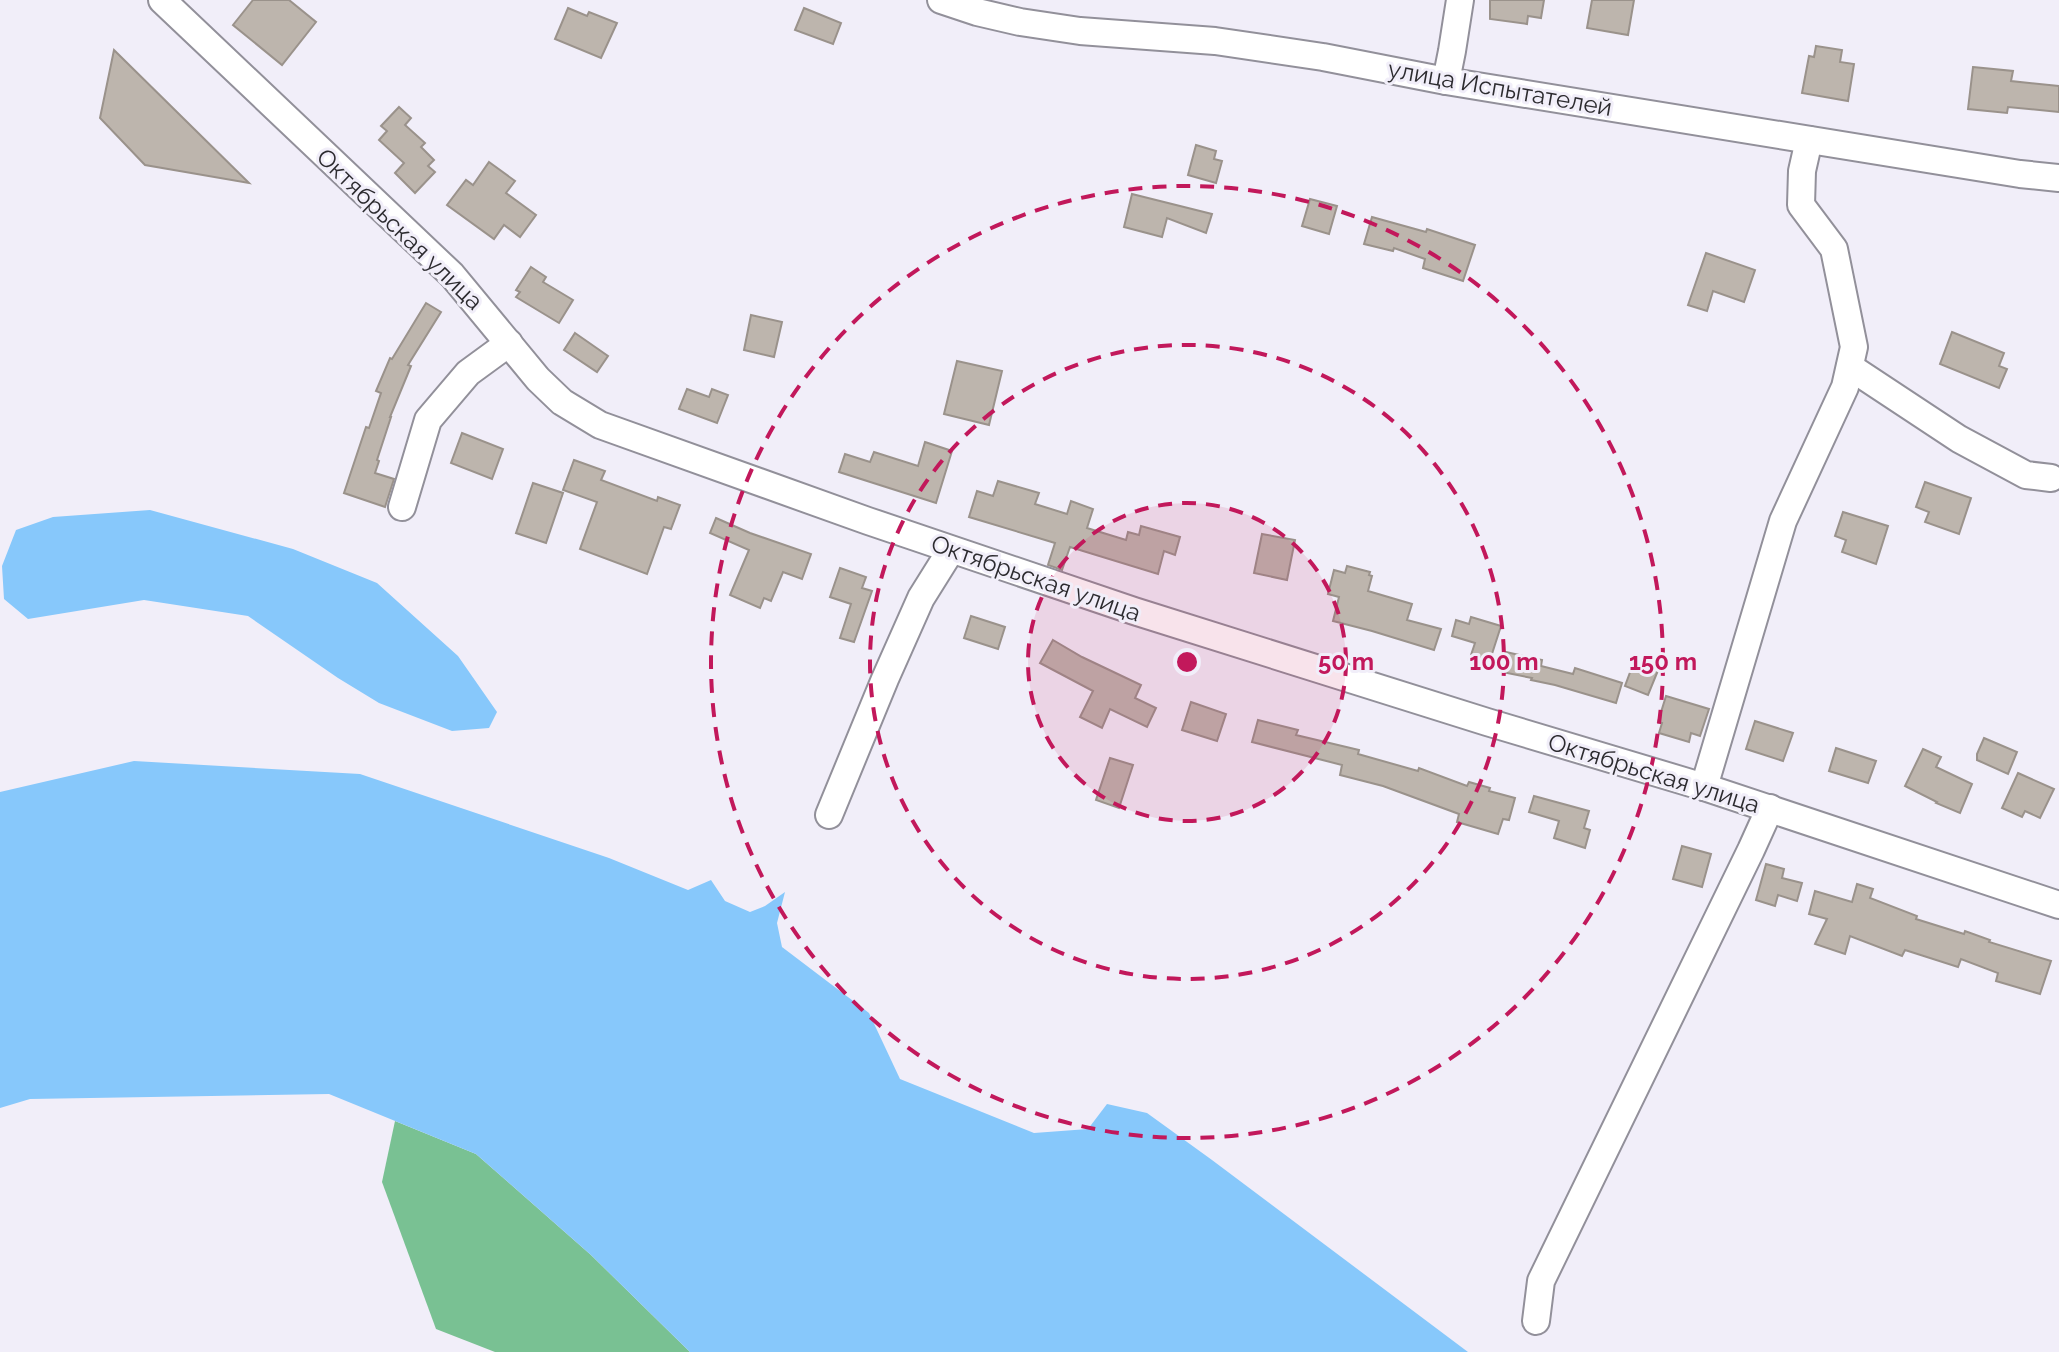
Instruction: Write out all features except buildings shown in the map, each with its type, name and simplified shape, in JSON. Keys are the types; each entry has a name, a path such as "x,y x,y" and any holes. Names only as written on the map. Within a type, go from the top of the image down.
{"street":[{"name":"Октябрьская улица","path":"162,0 452,275 538,379 562,402 600,425 951,550 1148,616 1704,787 2059,905"},
{"name":"улица Испытателей","path":"941,0 1020,22 1080,31 1215,41 1323,57 1446,81 2059,178"},
{"path":"1446,81 1460,0"},
{"path":"1704,787 1783,521 1845,387 1854,347 1834,249 1801,205 1802,171 1809,140"},
{"path":"402,507 428,420 468,373 509,343"},
{"path":"1850,367 1959,439 2026,475 2051,478"},
{"path":"829,815 921,598 951,550"},
{"path":"1536,1321 1541,1281 1770,808"}],"green space":[{"path":"395,1121 476,1154 591,1255 690,1352 495,1352 436,1329 382,1182"}],"water":[{"path":"150,510 293,549 377,583 458,656 497,712 489,728 452,731 379,703 248,616 144,600 28,619 4,599 2,566 16,530 53,517"},
{"path":"134,761 360,774 609,858 688,890 711,880 725,901 750,912 785,892 777,923 782,947 869,1013 900,1079 1034,1133 1088,1129 1107,1104 1147,1113 1468,1352 690,1352 591,1255 476,1154 329,1094 30,1099 0,1108 0,792"}]}
